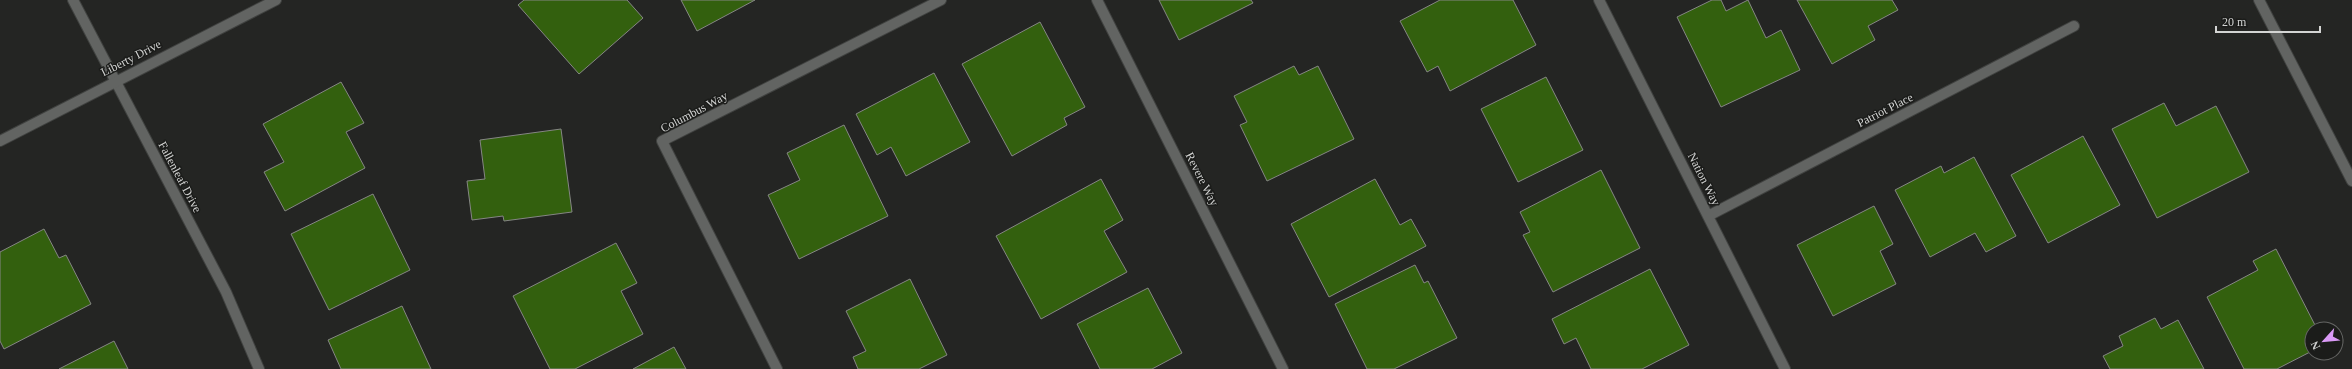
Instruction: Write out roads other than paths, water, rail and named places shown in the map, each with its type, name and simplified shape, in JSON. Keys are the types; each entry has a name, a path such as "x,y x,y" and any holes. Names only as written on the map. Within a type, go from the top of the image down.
{"street":[{"name":"Fallenleaf Drive","path":"73,0 114,81 226,292 259,369"},
{"name":"Liberty Drive","path":"0,141 114,81 276,0"},
{"name":"Columbus Way","path":"777,369 662,141 941,0"},
{"name":"Revere Way","path":"1097,0 1283,369"},
{"name":"Nation Way","path":"1599,0 1785,369"},
{"path":"2258,0 2352,181"},
{"name":"Patriot Place","path":"1708,216 2074,26"}]}
